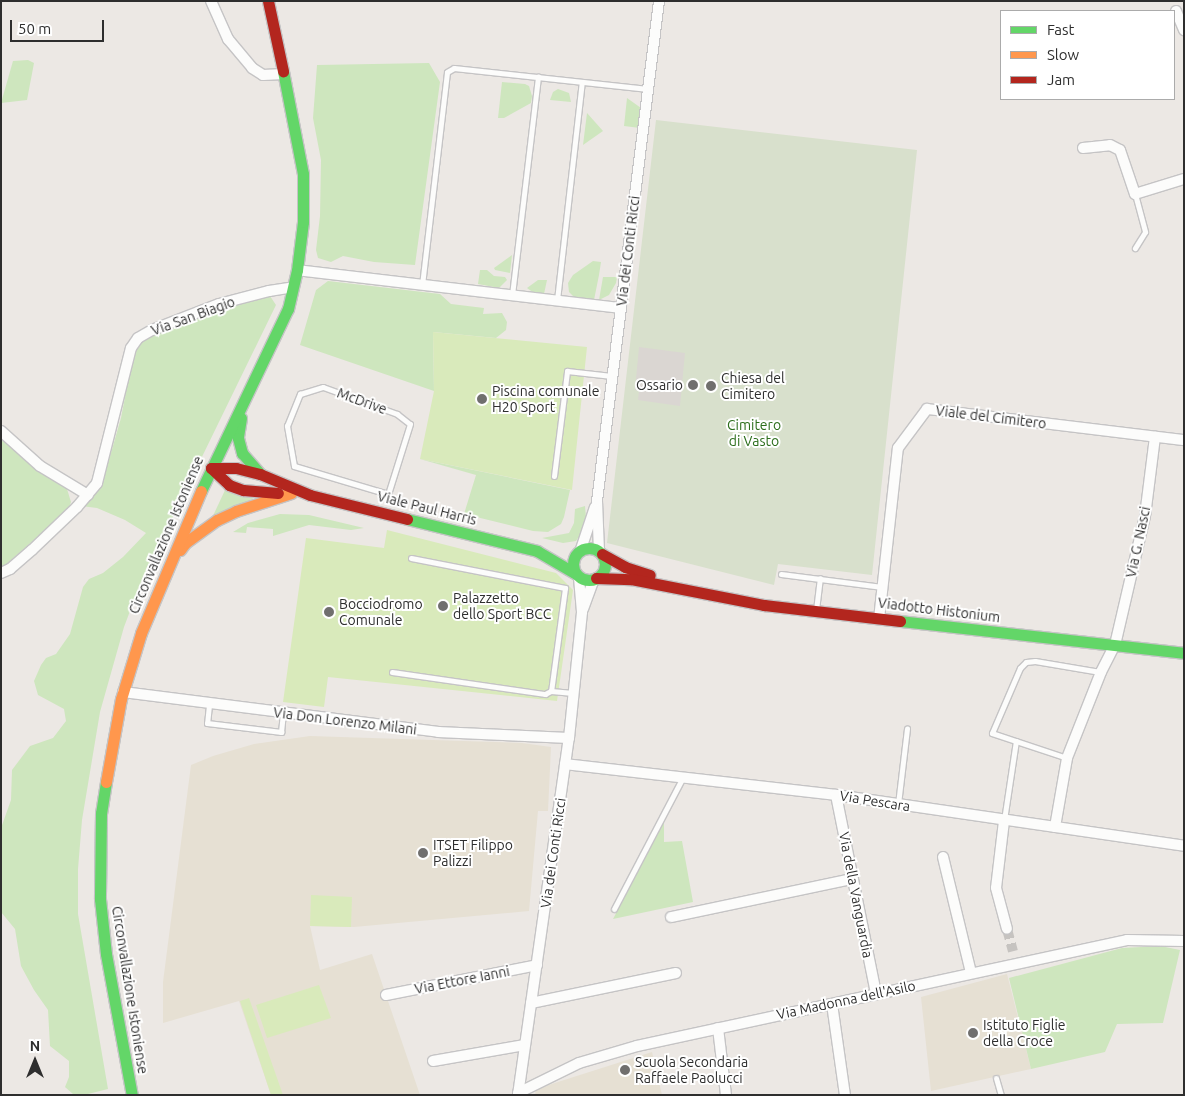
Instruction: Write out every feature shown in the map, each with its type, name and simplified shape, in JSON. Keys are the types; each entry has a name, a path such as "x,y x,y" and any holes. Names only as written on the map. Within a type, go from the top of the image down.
{"main road":[{"name":"Circonvallazione Istoniense","path":"132,1095 106,954 100,899 101,813 122,692 141,633 211,468 288,309 294,287 303,222 303,174 268,1"},
{"name":"Viale Paul Harris","path":"248,394 238,438 242,453 260,474"},
{"name":"Viale Paul Harris","path":"211,468 236,468 260,474 310,495"},
{"name":"Viale Paul Harris","path":"211,468 218,477 229,485 243,490 310,495 537,551 581,550"},
{"name":"Viale Paul Harris","path":"172,561 185,543 217,520 236,511 291,493"},
{"path":"590,548 600,553 604,568 595,579 586,580 578,576 572,561 581,550 590,548"},
{"name":"Viale Paul Harris","path":"537,551 578,576"},
{"name":"Viadotto Histonium","path":"600,553 625,567 691,590"},
{"name":"Viadotto Histonium","path":"595,579 631,580 691,590 743,602 816,612 1184,653"}],"street":[{"path":"211,1 228,38 252,68 263,75 284,74"},
{"name":"Via dei Conti Ricci","path":"600,553 597,501 659,1"},
{"path":"1176,12 1184,30"},
{"path":"1083,148 1110,145 1120,150 1135,194 1184,179"},
{"path":"297,270 621,308"},
{"name":"Via San Biagio","path":"1,573 10,569 32,550 88,495 100,475 132,348 138,338 152,330 219,304 294,287"},
{"name":"Viale del Cimitero","path":"879,619 898,448 926,409 1184,440"},
{"path":"1,431 40,466 88,495"},
{"name":"Via G. Nasci","path":"1055,827 1067,758 1101,672 1115,645 1145,516 1155,437"},
{"name":"Via dei Conti Ricci","path":"581,550 597,501"},
{"name":"Via dei Conti Ricci","path":"518,1094 569,738 582,612 578,576"},
{"name":"Via dei Conti Ricci","path":"582,612 595,579"},
{"name":"Via Don Lorenzo Milani","path":"122,692 209,705 438,732 569,738"},
{"name":"Via Pescara","path":"565,764 836,795 1184,846"},
{"name":"Via della Vanguardia","path":"836,795 876,994"},
{"path":"1004,821 996,888 1008,929"},
{"path":"943,857 971,973"},
{"path":"671,917 852,878"},
{"name":"Via Madonna dell'Asilo","path":"518,1094 597,1056 718,1028 1127,940 1170,939 1184,941"},
{"path":"1013,951 1016,963"},
{"name":"Via Ettore Ianni","path":"386,995 537,965"},
{"path":"531,1003 676,974"},
{"path":"832,1004 845,1095"},
{"path":"718,1028 726,1095"},
{"path":"433,1061 525,1045"}],"lane":[{"path":"422,285 447,72 454,68 648,89"},
{"path":"512,296 538,77"},
{"path":"557,300 582,82"},
{"path":"1135,194 1145,232 1136,248"},
{"path":"554,476 567,371 613,376"},
{"name":"McDrive","path":"323,387 397,414 410,424 388,494 294,466 288,426 300,394 323,387"},
{"path":"412,558 565,588 551,691"},
{"path":"781,574 883,587"},
{"path":"816,612 820,578"},
{"path":"1067,758 992,733 1020,668 1026,662 1035,661 1101,672"},
{"path":"392,672 545,694 551,691 574,693"},
{"path":"209,705 207,723 281,732 283,714"},
{"path":"898,805 908,729"},
{"path":"1004,821 1016,741"},
{"path":"614,909 683,777"},
{"path":"996,1078 1001,1095"}],"shaded area":[{"path":"639,347 685,353 680,406 638,400 639,391 635,390"},
{"path":"310,736 522,743 551,747 548,811 538,811 529,911 354,927 310,926 320,970 372,954 420,1095 271,1095 239,1001 163,1023 163,982 191,765 213,756 254,744"},
{"name":"Istituto Figlie della Croce","path":"1007,974 1031,1069 931,1091 921,997"},
{"name":"Scuola Secondaria Raffaele Paolucci","path":"652,1052 662,1095 535,1095 536,1089"}],"green space":[{"path":"28,60 34,63 27,100 1,103 13,61"},
{"path":"429,63 440,82 415,265 374,262 343,256 331,262 318,258 316,250 320,216 321,160 313,118 317,65"},
{"path":"502,82 525,84 529,86 532,96 531,103 504,118 498,118"},
{"path":"558,89 569,93 571,102 550,100 553,92"},
{"path":"627,98 641,108 640,128 624,126"},
{"path":"587,113 603,131 583,145"},
{"name":"Cimitero di Vasto","path":"656,120 917,150 872,575 778,564 774,585 607,543"},
{"path":"512,255 510,273 495,270 494,268"},
{"path":"593,261 601,262 594,300 587,302 574,297 569,292 568,283 573,275"},
{"path":"480,270 487,270 494,276 505,277 507,280 499,288 478,284"},
{"path":"603,277 617,277 616,283 609,295 599,300"},
{"path":"538,280 547,280 544,294 534,293 527,288"},
{"path":"328,281 440,294 451,304 484,308 483,314 502,313 507,322 506,330 496,338 433,332 434,391 300,345 316,290"},
{"path":"270,296 276,305 141,582 124,627 100,712 82,820 78,869 78,914 108,1089 84,1095 73,1094 65,1087 69,1077 69,1061 50,1046 48,1010 21,966 15,929 1,912 1,828 11,800 12,770 30,746 53,738 66,721 64,709 38,695 34,681 46,658 56,654 70,634 83,587 89,579 103,573 123,557 146,533 125,520 97,508 81,506 102,484 121,418 132,360 141,341 193,319 245,301"},
{"path":"433,332 587,347 572,490 420,459 434,391"},
{"path":"1,435 67,489 71,502 68,510 1,569"},
{"path":"420,459 570,490 561,524 548,532 533,531 464,514 476,475"},
{"path":"226,488 254,498 211,520"},
{"path":"585,506 586,517 582,532 576,541 563,543 542,538 569,533 574,523 575,509"},
{"path":"280,514 309,515 364,528 351,530 309,525 273,536 273,529 247,527 246,533 233,532 248,523"},
{"path":"387,530 556,573 573,590 557,701 328,677 324,707 283,702 306,538 384,548"},
{"path":"664,822 664,842 682,841 693,902 613,919"},
{"path":"311,895 352,897 351,927 310,926"},
{"path":"1160,946 1180,950 1163,1023 1117,1024 1105,1052 1031,1069 1009,978 1122,948"},
{"path":"319,985 331,1018 267,1038 256,1005"},
{"path":"249,998 283,1095 271,1095 240,1001"}],"tunnel":[{"path":"1007,929 1013,951"}],"traffic: fast":[{"path":"201,491 288,309 297,270 303,222 303,174 283,71"},
{"path":"241,418 238,438 242,453 260,474"},
{"path":"407,519 537,551 576,574"},
{"path":"589,548 595,549 600,553 604,558 605,564 604,570 600,575 595,579 589,580 583,579 578,575 574,570 573,564 574,558 578,553 583,549 589,548"},
{"path":"900,621 1184,653"},
{"path":"106,782 101,813 100,899 106,954 132,1095"}],"traffic: slow":[{"path":"106,782 121,699 141,633 201,491"},
{"path":"180,550 185,543 217,520 236,511 291,493"}],"traffic: jam":[{"path":"268,1 283,71"},
{"path":"211,468 236,468 260,474 310,495 407,519"},
{"path":"211,468 229,485 243,490 278,493"},
{"path":"602,554 625,567 650,575"},
{"path":"596,578 631,579 764,605 900,621"}],"place":[{"name":"Ossario","path":"693,385"},
{"name":"Chiesa del Cimitero","path":"711,386"},
{"name":"Piscina comunale H20 Sport","path":"482,399"},
{"name":"Palazzetto dello Sport BCC","path":"443,606"},
{"name":"Bocciodromo Comunale","path":"329,612"},
{"name":"ITSET Filippo Palizzi","path":"423,853"},
{"name":"Istituto Figlie della Croce","path":"973,1033"},
{"name":"Scuola Secondaria Raffaele Paolucci","path":"625,1070"}]}
